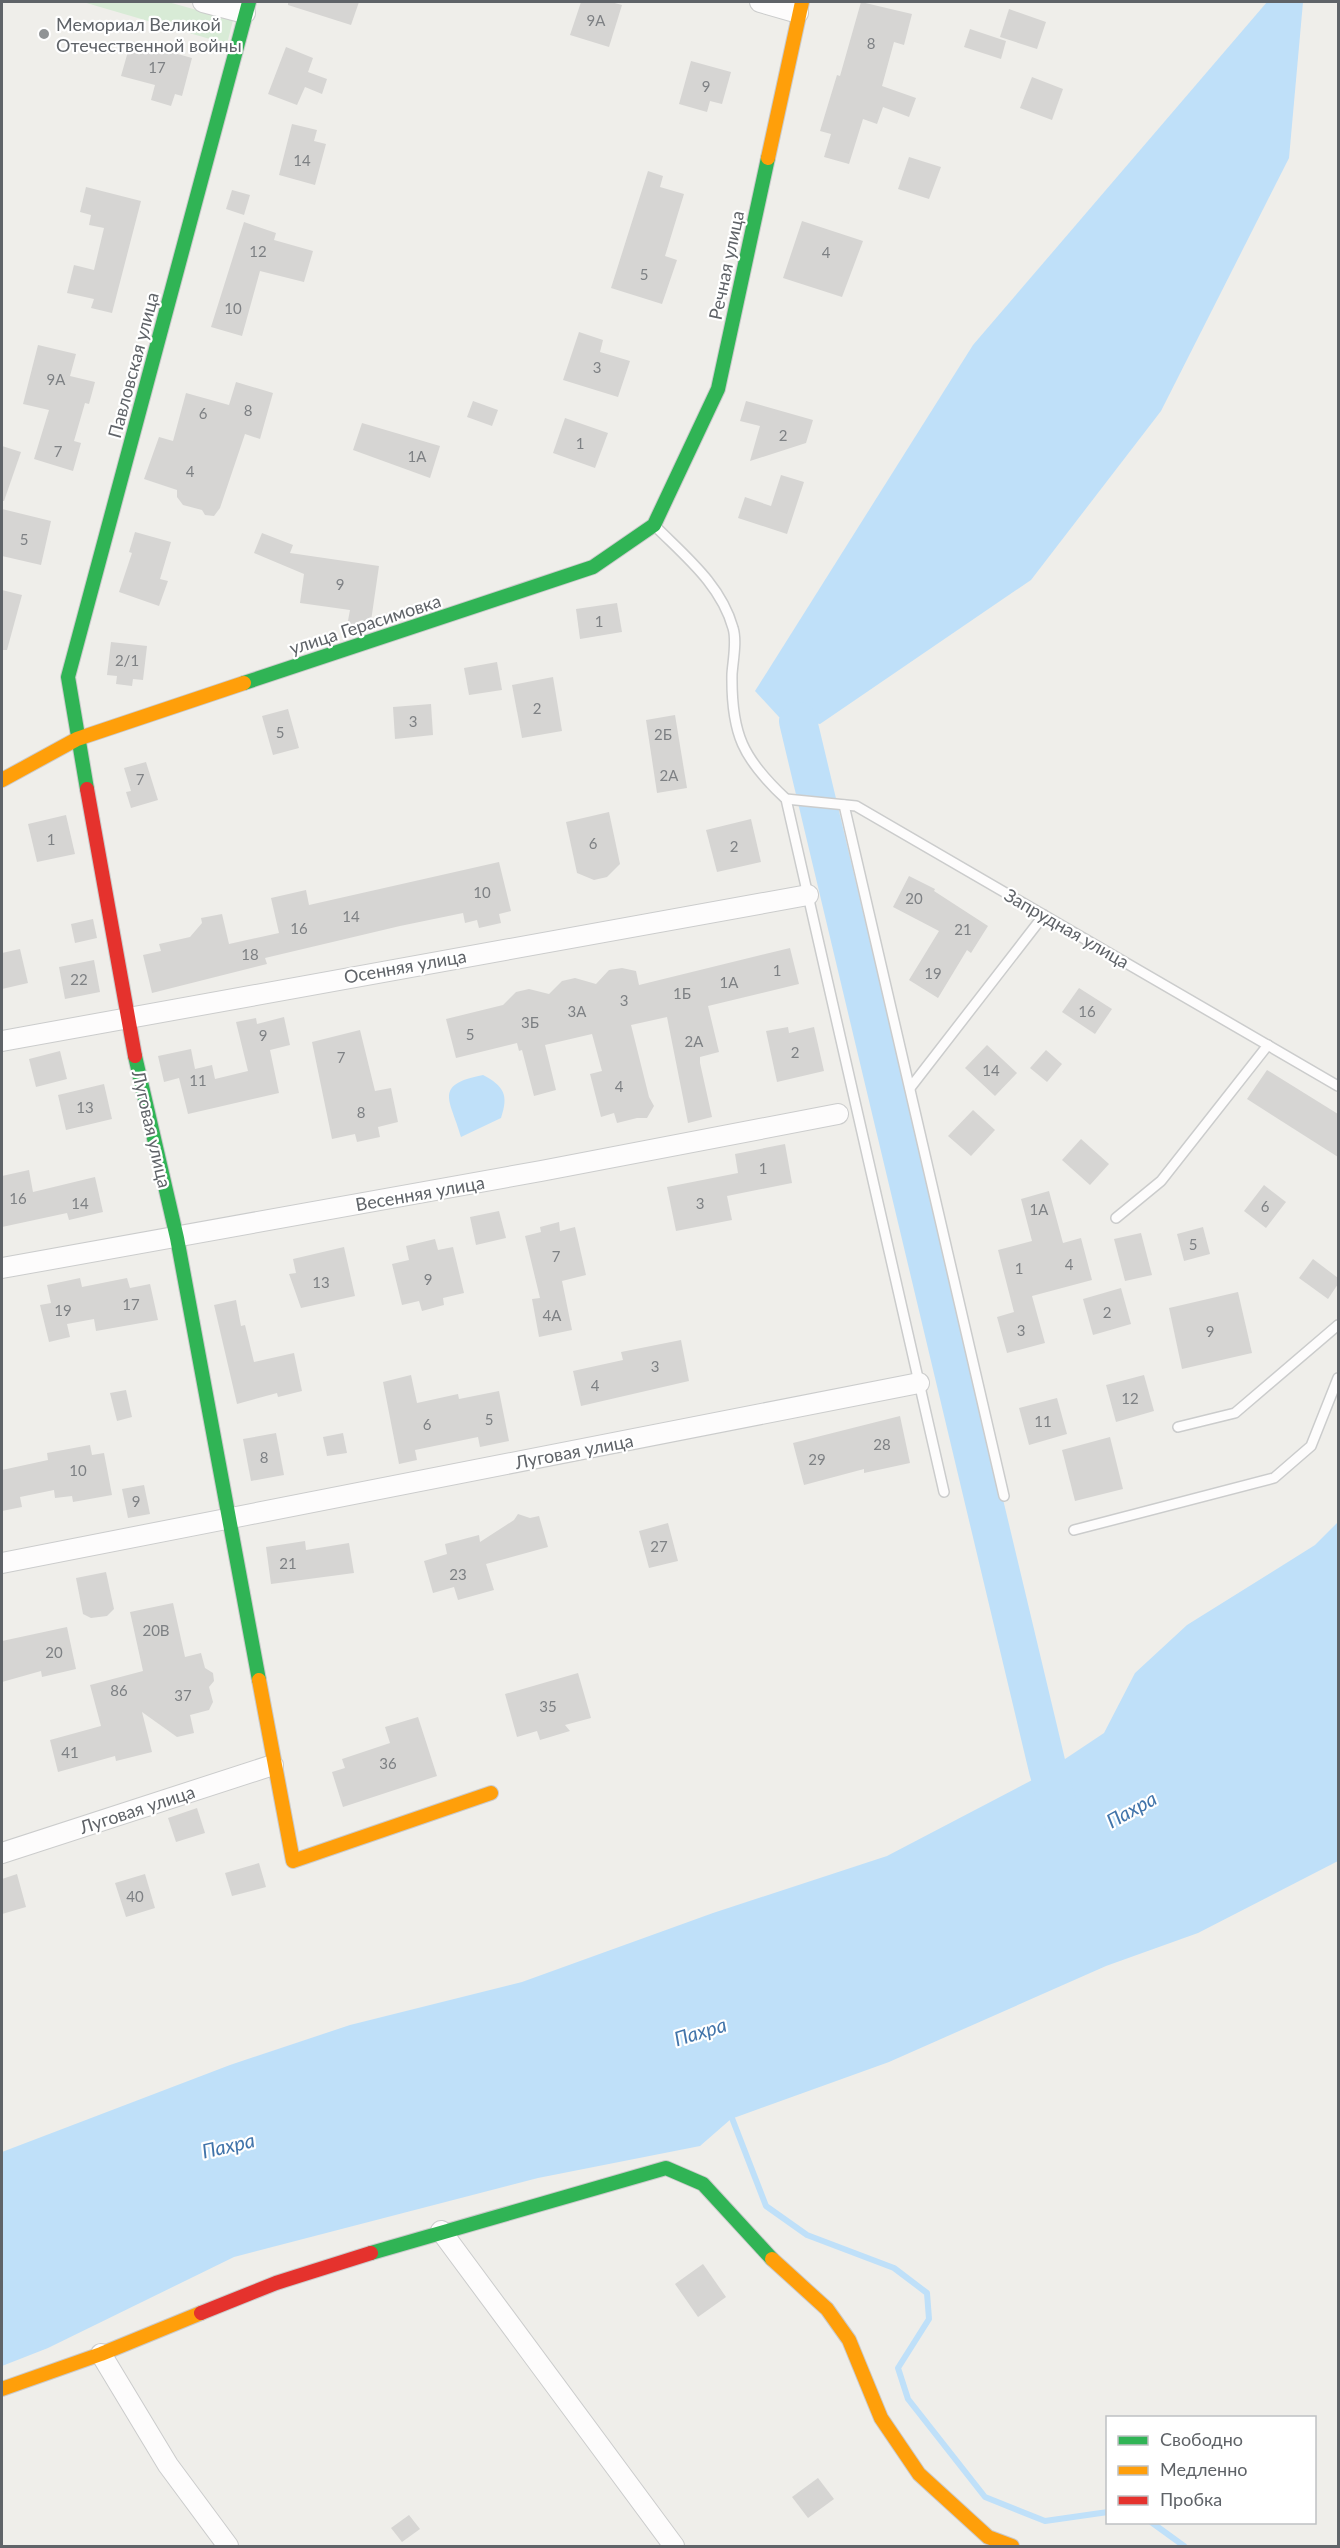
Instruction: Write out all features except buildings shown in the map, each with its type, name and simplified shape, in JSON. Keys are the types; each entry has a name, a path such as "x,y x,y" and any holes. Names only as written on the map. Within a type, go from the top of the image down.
{"street":[{"path":"203,2 247,7"},
{"path":"760,2 800,8"},
{"name":"Павловская улица","path":"77,739 68,677 247,7"},
{"name":"Речная улица","path":"654,525 718,389 800,8"},
{"name":"улица Герасимовка","path":"2,780 77,739 593,567 654,525"},
{"name":"Луговая улица","path":"77,739 126,1016 177,1238 230,1518 273,1764 293,1861 491,1792"},
{"name":"Осенняя улица","path":"2,1041 126,1016 808,895"},
{"name":"Весенняя улица","path":"2,1268 177,1238 838,1114"},
{"name":"Луговая улица","path":"2,1563 919,1383"},
{"name":"Луговая улица","path":"2,1853 273,1764"},
{"path":"2,2389 101,2354 276,2283 441,2231 666,2168 704,2184 763,2251 832,2316 849,2340 881,2418 920,2474 988,2537 1012,2547"},
{"path":"441,2231 674,2547"},
{"path":"101,2354 168,2465 228,2547"}],"lane":[{"path":"654,525 713,585 734,630 731,704 746,756 762,777 786,799 944,1492"},
{"name":"Запрудная улица","path":"786,799 856,806 1338,1086"},
{"path":"844,805 1004,1496"},
{"path":"910,1088 1044,915"},
{"path":"1116,1218 1161,1181 1268,1045"},
{"path":"1178,1427 1235,1413 1338,1325"},
{"path":"1074,1530 1274,1478 1311,1446 1338,1378"}],"green space":[{"path":"83,2 168,2 233,20 227,44"}],"water":[{"path":"1267,2 1303,2 1289,158 1161,411 1031,580 820,724 779,717 755,691 973,345"},
{"path":"483,1075 496,1083 503,1092 505,1103 501,1118 461,1137 450,1104 451,1089 467,1079"},
{"name":"Пахра","path":"1338,1522 1338,1861 1198,1933 1106,1966 889,2062 731,2119 700,2146 538,2178 234,2257 48,2348 2,2366 2,2152 230,2065 350,2025 522,1982 713,1913 887,1856 1038,1777 1104,1733 1135,1673 1187,1625 1315,1545"}],"waterway":[{"path":"798,721 1048,1770 1062,1819"},
{"path":"730,2113 766,2206 807,2235 894,2268 927,2293 929,2319 898,2368 908,2399 985,2497 1045,2521 1106,2512"},
{"path":"1154,2524 1184,2546"}],"traffic: fast":[{"path":"87,789 68,677 249,2"},
{"path":"244,683 593,567 654,525 718,389 768,158"},
{"path":"135,1056 177,1238 259,1680"},
{"path":"371,2253 666,2168 703,2184 772,2259"}],"traffic: slow":[{"path":"768,158 802,2"},
{"path":"2,780 77,739 244,683"},
{"path":"259,1680 293,1861 491,1793"},
{"path":"772,2259 827,2309 849,2340 881,2418 919,2474 988,2537 1012,2546"},
{"path":"2,2389 101,2354 201,2313"}],"traffic: jam":[{"path":"87,789 135,1056"},
{"path":"201,2313 276,2283 371,2253"}],"place":[{"name":"Мемориал Великой Отечественной войны","path":"44,34"}]}
